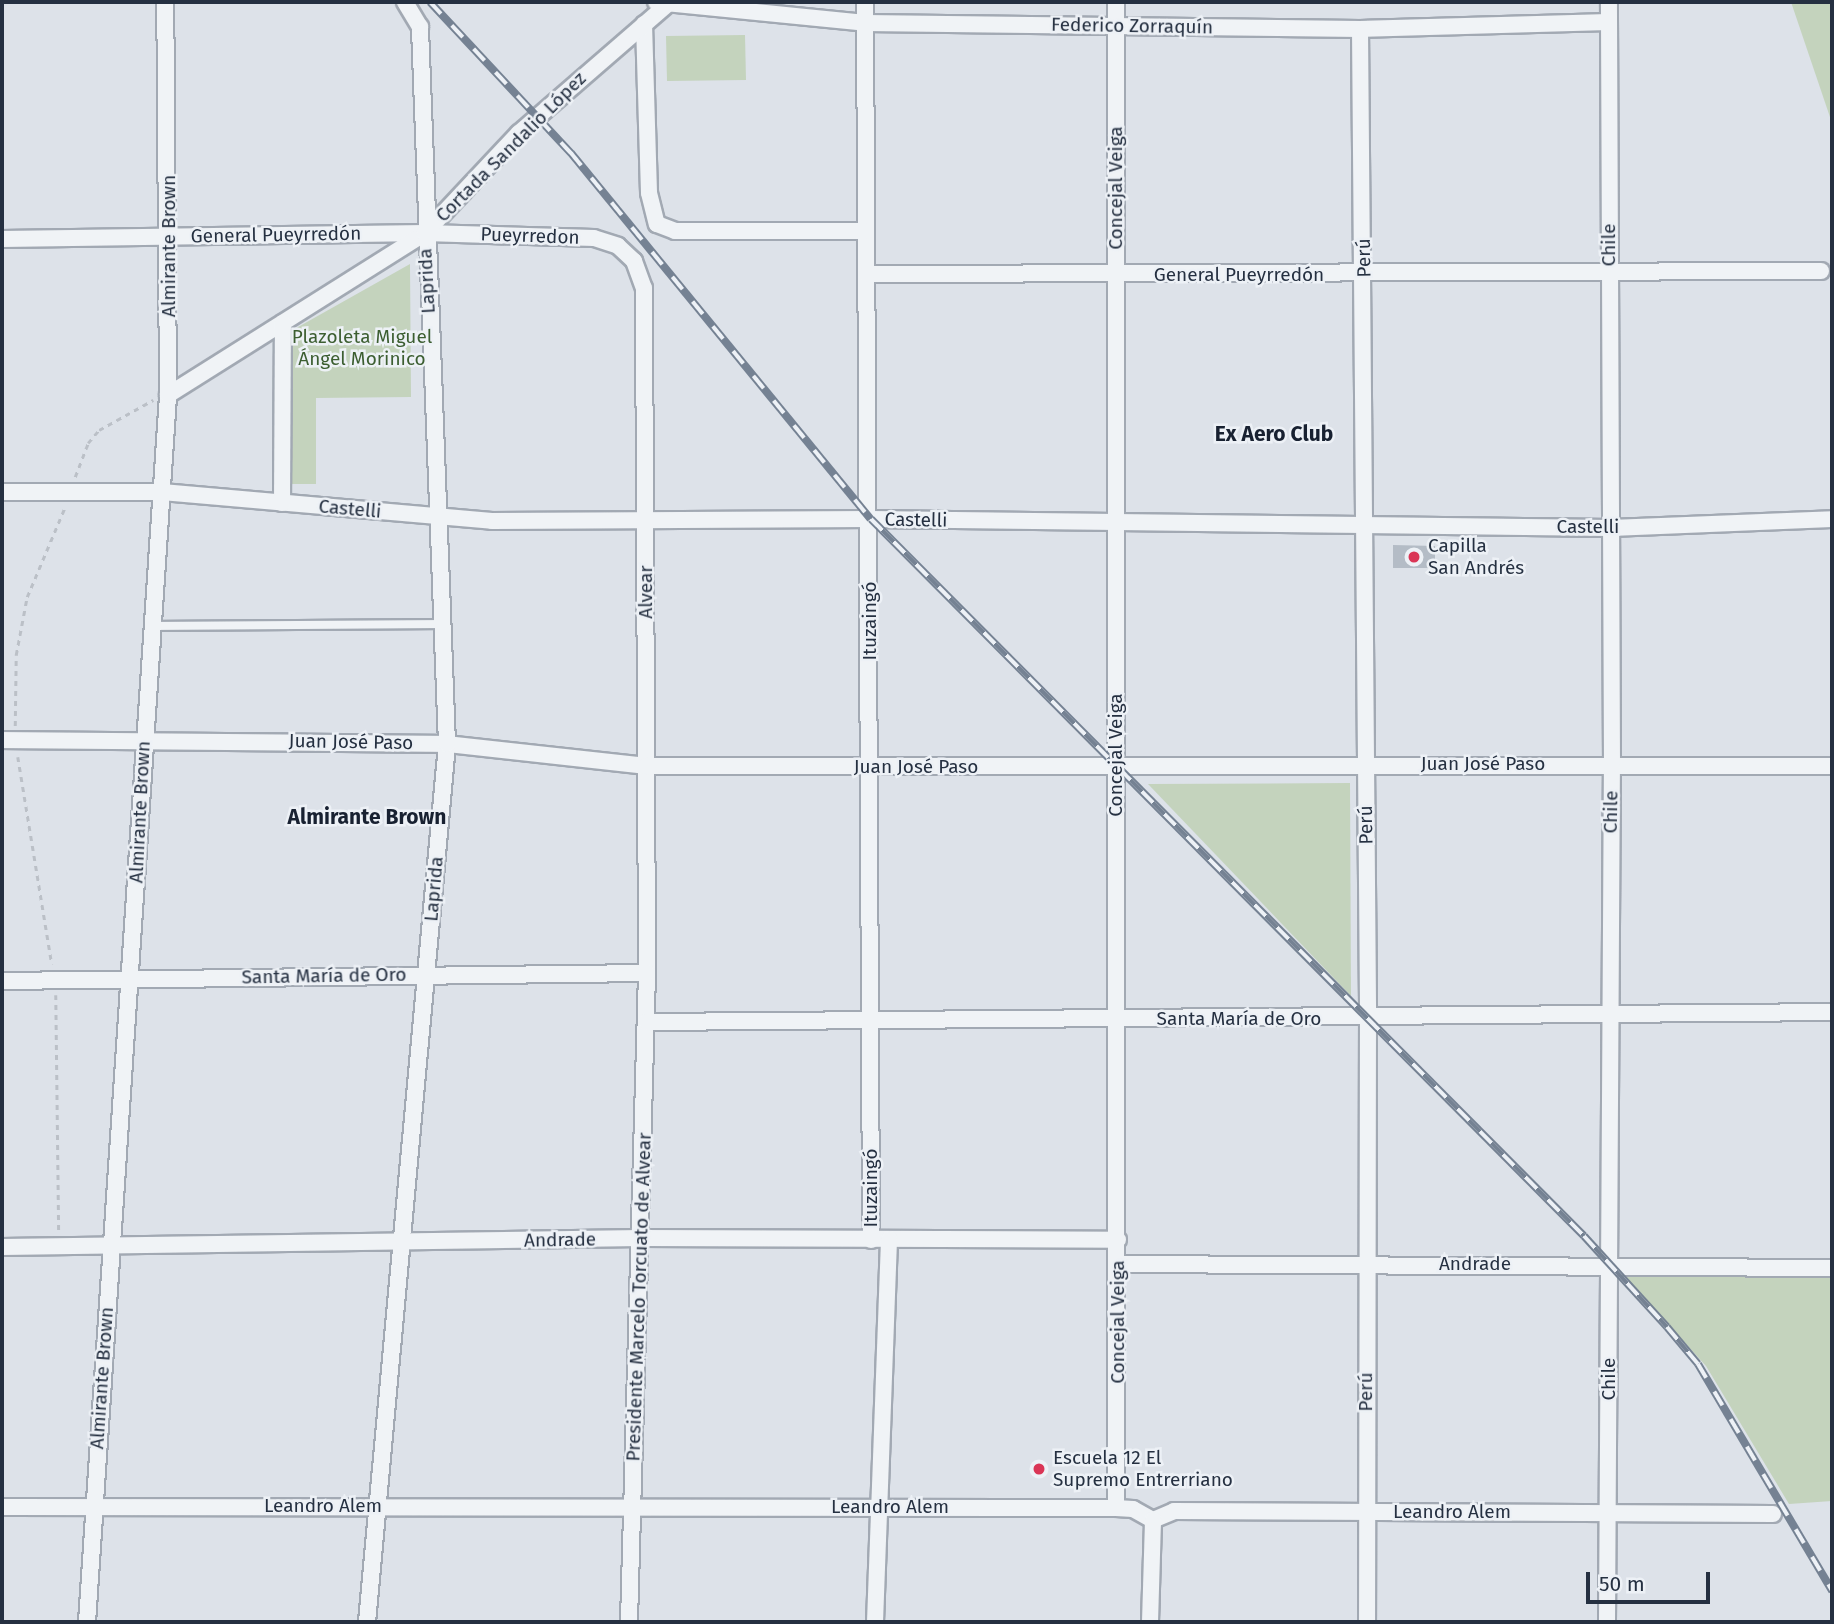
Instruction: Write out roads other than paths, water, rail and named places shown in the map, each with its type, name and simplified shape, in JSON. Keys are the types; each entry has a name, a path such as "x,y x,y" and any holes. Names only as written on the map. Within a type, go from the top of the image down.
{"street":[{"name":"Almirante Brown","path":"87,1622 168,395 170,237 165,2"},
{"name":"Laprida","path":"367,1622 447,744 440,517 425,233 420,27 405,2"},
{"name":"Federico Zorraquín","path":"656,2 729,7 866,23 1360,29 1609,22"},
{"name":"Cortada Sandalio López","path":"168,395 425,233 519,133 670,2"},
{"name":"Ituzaingó","path":"865,2 871,519 871,1240"},
{"name":"Concejal Veiga","path":"1116,2 1116,1508"},
{"name":"Chile","path":"1608,1622 1608,1015 1612,765 1609,2"},
{"path":"643,24 649,193 657,224 676,231 866,232"},
{"name":"Perú","path":"1360,29 1368,1019 1367,1622"},
{"name":"General Pueyrredón","path":"2,239 425,233"},
{"name":"Pueyrredon","path":"425,233 594,238"},
{"name":"Alvear","path":"594,238 618,246 634,261 644,288 647,973"},
{"name":"General Pueyrredón","path":"867,274 1821,271"},
{"path":"282,503 283,323"},
{"name":"Castelli","path":"2,492 162,492 440,517 1611,528 1832,519"},
{"name":"Juan José Paso","path":"8,740 145,738 447,744 646,766 1832,766"},
{"name":"Santa María de Oro","path":"2,981 427,973 647,973"},
{"name":"Presidente Marcelo Torcuato de Alvear","path":"629,1622 647,973"},
{"name":"Santa María de Oro","path":"647,1022 1368,1019 1832,1012"},
{"name":"Andrade","path":"2,1247 641,1238 1118,1240"},
{"name":"Ituzaingó","path":"875,1622 889,1239"},
{"name":"Andrade","path":"1118,1264 1610,1264 1832,1268"},
{"name":"Leandro Alem","path":"2,1507 1116,1508 1133,1509 1153,1520 1174,1511 1773,1514"},
{"path":"1150,1622 1153,1520"}],"lane":[{"path":"152,626 442,624"}],"railway":[{"path":"430,2 571,153 871,519 1584,1236 1667,1327 1698,1364 1832,1591"}],"place":[{"name":"Capilla San Andrés","path":"1414,557"},
{"name":"Escuela 12 El Supremo Entrerriano","path":"1039,1469"}],"district":[{"name":"Ex Aero Club","path":"1274,434"},
{"name":"Almirante Brown","path":"367,817"}],"park label":[{"name":"Plazoleta Miguel Ángel Morinico","path":"362,348"}]}
